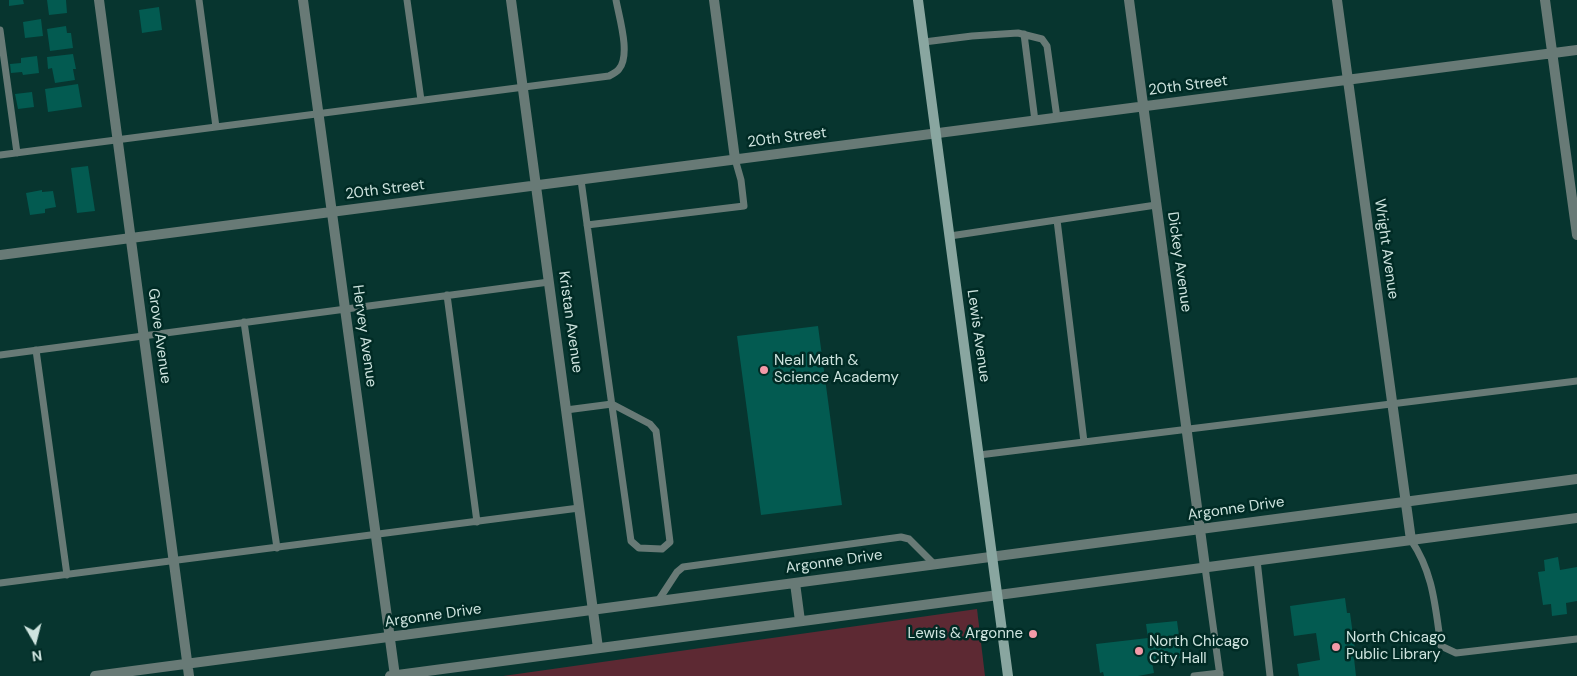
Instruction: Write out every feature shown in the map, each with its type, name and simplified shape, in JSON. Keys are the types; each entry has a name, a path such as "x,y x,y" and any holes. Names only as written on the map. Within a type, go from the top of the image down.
{"main road":[{"name":"Lewis Avenue","path":"918,0 1008,676"}],"street":[{"name":"Grove Avenue","path":"99,0 188,676"},
{"name":"Hervey Avenue","path":"303,0 394,676"},
{"name":"Kristan Avenue","path":"511,0 598,648"},
{"path":"714,0 736,160"},
{"name":"Dickey Avenue","path":"1129,0 1205,567"},
{"name":"Wright Avenue","path":"1338,0 1411,540"},
{"path":"1545,0 1577,235"},
{"name":"20th Street","path":"0,255 1577,50"},
{"name":"Argonne Drive","path":"95,676 1577,479"},
{"path":"390,676 1577,518"},
{"path":"795,583 800,621"}],"lane":[{"path":"199,0 216,126"},
{"path":"407,0 421,100"},
{"path":"0,155 609,76 619,70 623,63 624,53 616,0"},
{"path":"0,30 17,153"},
{"path":"924,42 1018,33 1042,39 1047,46 1057,118"},
{"path":"1024,34 1035,121"},
{"path":"587,225 744,206 736,160"},
{"path":"566,410 612,404 650,424 656,431 670,542 662,550 639,548 631,541 612,404 587,225 581,180"},
{"path":"950,236 1156,206"},
{"path":"1057,220 1084,442"},
{"path":"0,355 549,282"},
{"path":"447,295 477,522"},
{"path":"244,322 277,548"},
{"path":"36,350 67,575"},
{"path":"979,455 1577,381"},
{"path":"0,584 579,508"},
{"path":"658,601 677,572 683,567 892,538 901,537 908,539 934,564"},
{"path":"1411,540 1421,554 1431,582 1441,646 1456,653 1577,639"},
{"path":"1257,560 1270,676"},
{"path":"1194,676 1220,674 1205,567"}],"shaded area":[{"path":"977,609 985,676 503,676"}],"building":[{"path":"9,0 23,0 24,4 9,6"},
{"path":"47,0 66,0 67,13 49,15"},
{"path":"159,7 162,30 142,33 139,10"},
{"path":"41,19 43,36 25,38 23,22"},
{"path":"66,26 67,33 71,33 73,48 50,51 47,29"},
{"path":"73,54 76,69 73,69 75,80 55,83 52,68 48,69 47,57"},
{"path":"37,56 39,73 23,75 22,72 11,73 10,64 21,63 21,58"},
{"path":"78,84 82,107 48,112 45,89"},
{"path":"32,92 34,107 18,109 15,94"},
{"path":"88,166 95,211 77,213 71,168"},
{"path":"42,190 42,192 53,191 56,207 45,209 45,213 30,215 26,193"},
{"path":"818,326 842,505 761,515 737,336"},
{"path":"1558,557 1560,570 1577,567 1577,601 1566,603 1567,614 1552,616 1551,604 1543,605 1538,572 1545,571 1544,560"},
{"name":"North Chicago Public Library","path":"1345,598 1347,613 1350,613 1356,657 1354,658 1356,676 1299,676 1297,664 1320,660 1316,633 1294,636 1290,606"},
{"name":"North Chicago City Hall","path":"1177,621 1182,658 1152,662 1154,673 1138,676 1104,676 1103,672 1100,673 1096,644 1148,638 1146,624"}],"place":[{"name":"Neal Math & Science Academy","path":"764,370"},
{"name":"Lewis & Argonne","path":"1033,634"},
{"name":"North Chicago Public Library","path":"1336,647"},
{"name":"North Chicago City Hall","path":"1139,651"}]}
